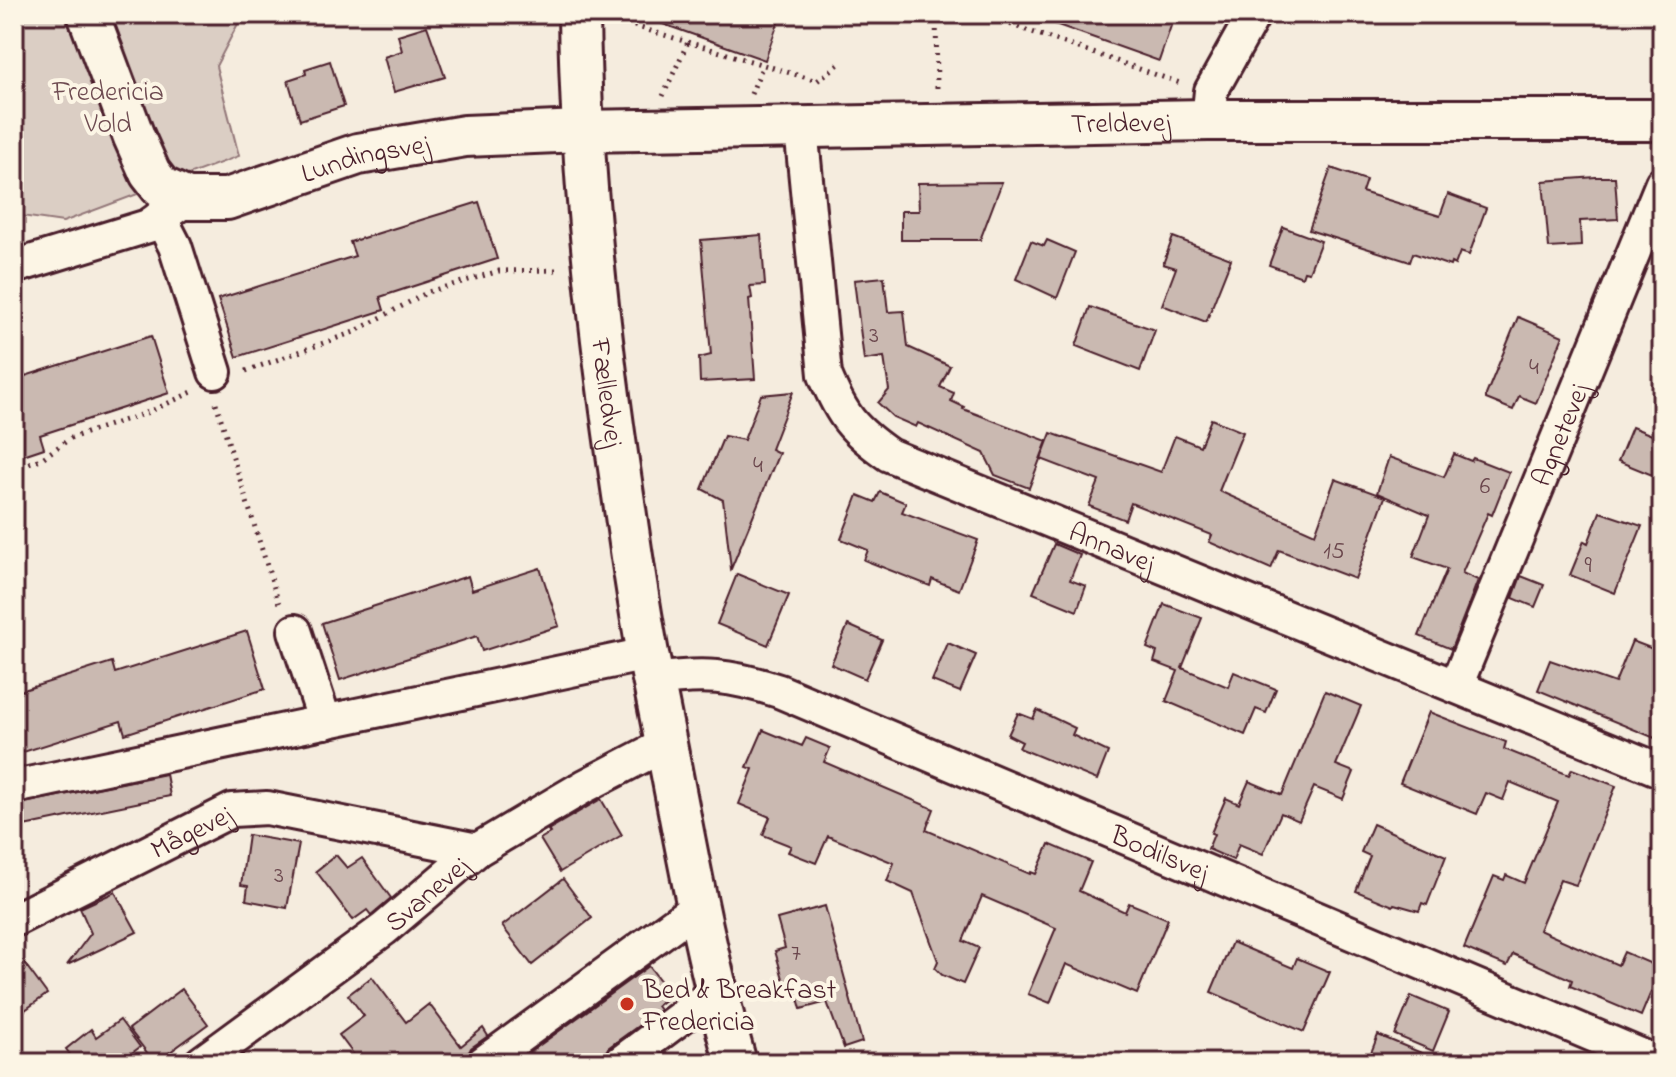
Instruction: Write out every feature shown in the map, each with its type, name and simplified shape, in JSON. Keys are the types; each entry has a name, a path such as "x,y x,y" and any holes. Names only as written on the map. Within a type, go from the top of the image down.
{"street":[{"path":"88,14 134,137 150,173 173,208 175,246 213,378"},
{"path":"1210,105 1254,14"},
{"name":"Fælledvej","path":"579,17 581,131 608,393 664,745 715,992 736,1063"},
{"name":"Treldevej","path":"581,131 938,125 1210,105 1662,120"},
{"name":"Annavej","path":"801,128 825,375 839,408 860,435 889,455 1662,771"},
{"name":"Lundingsvej","path":"14,267 148,226 173,208 227,199 358,154 465,136 581,131"},
{"name":"Agnetevej","path":"1456,686 1662,183"},
{"path":"295,631 325,722"},
{"path":"14,787 325,722 650,667"},
{"name":"Bodilsvej","path":"650,667 738,678 779,691 1659,1063"},
{"name":"Svanevej","path":"201,1063 384,929 477,850 585,786 664,745"},
{"name":"Mågevej","path":"14,920 232,810 267,808 477,850"},
{"path":"483,1063 696,908"},
{"path":"620,1063 715,992"}],"path":[{"path":"936,14 938,125"},
{"path":"980,14 1190,86 1210,105"},
{"path":"579,17 606,18 817,81 839,64"},
{"path":"647,132 688,42"},
{"path":"14,468 41,459 71,438 149,412 213,378 354,332 428,292 499,271 594,269"},
{"path":"213,378 287,628 295,631"}],"green space":[{"name":"Fredericia Vold","path":"14,14 243,14 216,66 239,156 63,222 14,215"}],"building":[{"path":"647,14 781,14 765,60 646,18"},
{"path":"1038,14 1175,14 1159,61 1038,18"},
{"path":"427,26 445,77 394,92 384,57 402,51 398,35"},
{"path":"330,61 344,106 300,120 288,80 306,74 305,69"},
{"path":"1331,168 1366,180 1362,192 1440,216 1448,194 1486,208 1469,255 1460,252 1455,265 1451,263 1450,266 1413,253 1410,262 1309,230"},
{"path":"1615,177 1618,219 1580,221 1581,246 1549,248 1543,181"},
{"path":"1002,182 980,240 901,240 901,211 919,211 918,183"},
{"path":"479,202 497,259 380,297 384,310 237,357 218,299 355,256 350,242"},
{"path":"1283,227 1321,241 1309,272 1304,271 1302,277 1269,265"},
{"path":"761,235 765,285 750,286 752,298 749,299 755,379 700,382 699,358 711,355 701,240"},
{"path":"1173,237 1231,259 1206,322 1162,305 1176,268 1163,264"},
{"path":"1047,240 1075,252 1057,298 1016,279 1031,241 1044,246"},
{"path":"884,277 888,312 904,311 908,347 950,366 940,387 954,393 951,401 963,409 1047,441 1029,488 995,475 984,453 918,423 916,427 893,417 878,403 889,390 884,357 864,360 854,280"},
{"path":"1090,307 1155,330 1140,371 1076,346"},
{"path":"1518,317 1563,336 1536,403 1519,396 1513,410 1486,399 1486,395"},
{"path":"151,336 169,393 40,435 44,448 14,458 14,371 20,370 22,377"},
{"path":"793,392 771,449 779,453 731,569 723,500 702,489 724,436 744,440 761,395"},
{"path":"1211,419 1243,432 1219,491 1315,534 1335,479 1385,497 1355,579 1279,550 1271,569 1209,542 1212,535 1131,503 1125,520 1089,506 1099,481 1041,459 1051,433 1161,472 1175,436 1200,446"},
{"path":"1632,427 1662,439 1662,479 1618,461"},
{"path":"1454,454 1509,472 1492,515 1488,513 1462,573 1478,580 1451,649 1419,636 1447,569 1413,557 1429,515 1377,493 1389,457 1444,477"},
{"path":"880,492 906,503 902,512 978,540 959,590 932,579 930,586 864,560 868,550 841,539 858,495 875,502"},
{"path":"1600,512 1642,526 1615,593 1570,575 1584,541 1588,543"},
{"path":"1054,544 1080,555 1070,580 1086,586 1077,611 1033,593"},
{"path":"540,568 559,626 482,651 477,636 340,680 322,623 468,576 472,590"},
{"path":"737,574 789,595 768,645 717,624"},
{"path":"1521,576 1544,585 1535,607 1513,598"},
{"path":"1164,604 1202,618 1182,668 1228,687 1234,672 1276,689 1266,713 1256,709 1245,735 1166,701 1178,671 1154,662 1157,652 1147,648"},
{"path":"848,625 882,640 865,679 831,664"},
{"path":"247,631 265,689 125,734 121,721 14,755 14,693 112,662 115,673"},
{"path":"1632,641 1661,652 1652,674 1662,678 1662,741 1538,690 1550,660 1615,683"},
{"path":"948,643 976,655 960,692 932,681"},
{"path":"1325,691 1361,706 1336,765 1354,772 1343,799 1314,787 1299,821 1281,813 1263,854 1239,844 1233,860 1208,849 1214,834 1211,833 1226,798 1239,804 1249,781 1282,795"},
{"path":"1037,710 1075,728 1072,735 1108,752 1097,780 1019,748 1022,742 1008,735 1018,713 1033,719"},
{"path":"1429,712 1506,742 1504,749 1569,775 1572,769 1616,786 1576,885 1560,880 1539,930 1618,965 1624,952 1661,968 1641,1016 1570,986 1572,980 1513,954 1507,966 1464,948 1494,876 1504,880 1506,875 1524,883 1558,802 1510,782 1503,800 1486,793 1477,814 1400,783"},
{"path":"763,730 802,746 806,738 830,748 824,762 934,809 926,830 1030,874 1036,874 1049,844 1091,862 1079,891 1125,912 1129,903 1168,919 1137,994 1066,964 1050,1003 1028,994 1056,928 982,896 963,941 979,948 963,984 942,975 935,968 938,961 913,893 887,881 894,863 828,836 816,863 788,852 791,846 763,835 770,817 739,804 753,769 747,767"},
{"path":"166,774 170,796 14,828 14,805"},
{"path":"601,799 622,835 560,872 540,839 550,833 548,830"},
{"path":"1373,824 1446,856 1427,905 1422,903 1419,911 1393,906 1356,891 1370,856 1361,852"},
{"path":"248,835 299,844 287,908 246,900 248,886 241,885"},
{"path":"336,855 347,868 362,858 391,898 371,915 367,910 353,920 316,871"},
{"path":"563,879 592,918 532,965 502,926"},
{"path":"115,892 137,932 67,965 91,933 80,908"},
{"path":"825,906 862,1042 844,1048 827,1002 801,1009 793,979 784,982 775,951 785,948 777,919"},
{"path":"1232,942 1293,968 1297,958 1330,972 1304,1032 1211,992"},
{"path":"14,949 47,994 14,1018"},
{"path":"649,966 671,995 657,1006 660,1010 608,1048 601,1063 515,1063"},
{"path":"372,977 406,1022 429,1004 461,1046 483,1028 488,1036 471,1048 464,1063 360,1063 339,1035 364,1016 348,995"},
{"path":"182,989 208,1024 155,1063 129,1029"},
{"path":"1411,996 1449,1012 1433,1051 1395,1035"},
{"path":"120,1020 140,1047 118,1063 61,1063 71,1056 66,1049 91,1029 96,1037"},
{"path":"1378,1035 1443,1062 1443,1063 1367,1063"}],"place":[{"name":"Bed & Breakfast Fredericia","path":"627,1004"}]}
